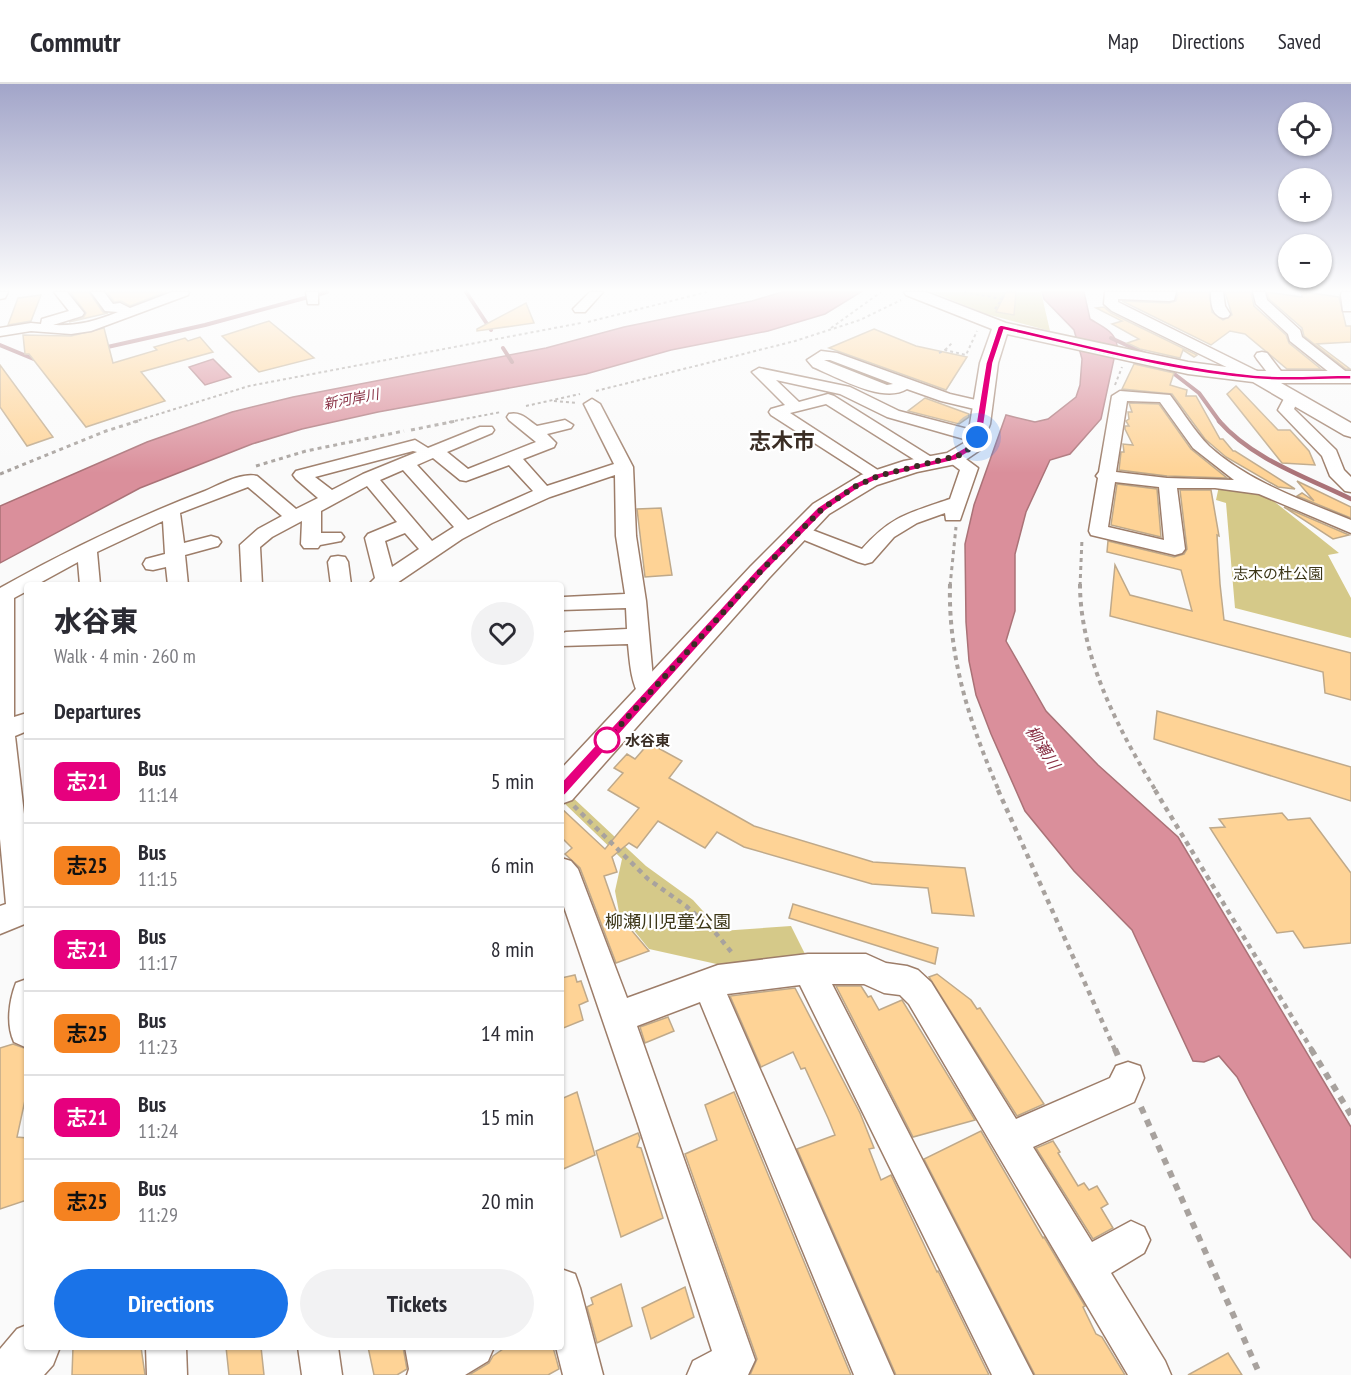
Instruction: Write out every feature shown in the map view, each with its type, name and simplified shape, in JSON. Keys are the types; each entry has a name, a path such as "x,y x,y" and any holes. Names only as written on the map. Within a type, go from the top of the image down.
{"main road":[{"path":"565,796 649,694 798,531 833,501 878,476 943,460 968,451 977,437 992,352"},
{"path":"1101,352 1197,370 1258,378 1348,377"},
{"path":"1258,378 1351,431"},
{"path":"11,1375 32,1350"}],"street":[{"path":"1205,352 1258,378"},
{"path":"1314,352 1348,377"},
{"path":"905,383 894,390 885,390 818,364 814,360 821,355 832,356 946,398 983,406"},
{"path":"1262,356 1279,378"},
{"path":"796,407 759,372 845,390 893,414 977,437"},
{"path":"1167,483 1175,549 1098,531 1105,476 1120,396 1165,398 1203,449 1264,489 1351,527"},
{"path":"1291,398 1286,411 1330,454 1336,472 1351,487"},
{"path":"798,531 865,558 887,533 910,519 954,512 969,468 943,460 828,399 777,412 878,476"},
{"path":"592,404 624,467 626,536 636,602 642,679 649,694"},
{"path":"331,499 302,475 415,445 431,452 466,476 548,443 515,417"},
{"path":"534,432 565,425"},
{"path":"252,582 250,545 265,533 369,478 431,452 451,431 486,430"},
{"path":"512,458 544,493"},
{"path":"405,462 466,529"},
{"path":"383,582 430,550 516,504 624,467"},
{"path":"1105,476 1167,483 1215,483 1264,489"},
{"path":"369,478 430,550"},
{"path":"28,582 87,550 171,512 201,508 251,480 295,518"},
{"path":"312,509 311,542 334,537"},
{"path":"171,512 178,582"},
{"path":"382,582 375,538 407,525"},
{"path":"153,564 211,542"},
{"path":"87,550 90,582"},
{"path":"338,562 340,582"},
{"path":"16,913 1,730 2,596 24,584"},
{"path":"564,604 636,602"},
{"path":"566,640 638,636"},
{"path":"1,730 24,723"},
{"path":"564,873 568,878 619,1017 682,1198 727,1370"},
{"path":"807,969 1013,1375"},
{"path":"619,1017 707,983 747,975 807,969 866,969 884,978 907,981 920,993 1151,1375"},
{"path":"707,983 874,1375"},
{"path":"1009,1140 1122,1090 1128,1078"},
{"path":"1086,1268 1131,1240"},
{"path":"564,1301 583,1375"},
{"path":"166,1350 167,1375"},
{"path":"318,1350 322,1375"},
{"path":"429,1367 467,1350"}],"path":[{"path":"0,474 106,431 249,386 425,352"},
{"path":"954,352 966,355 969,352"},
{"path":"1114,388 1116,377 1126,358"},
{"path":"550,401 592,404"},
{"path":"954,512 956,526 951,572 952,628 955,661 968,711 991,774 1260,1375"},
{"path":"1084,527 1080,550 1083,615 1086,635 1102,687 1135,755 1351,1115"},
{"path":"565,796 648,879 686,906 714,931 739,961 747,975"}],"green space":[{"name":"志木の杜公園","path":"1219,486 1266,495 1339,553 1328,555 1351,598 1351,638 1235,608 1226,503 1216,500"},
{"name":"柳瀬川児童公園","path":"569,794 646,866 693,900 721,931 791,926 808,960 730,967 649,949 619,912 615,891 622,859 564,801"}],"water":[{"name":"新河岸川","path":"524,352 663,352 586,374 378,412 302,429 252,444 140,488 0,563 0,506 147,442 232,412 293,397"},
{"name":"柳瀬川","path":"1080,352 1115,352 1101,419 1070,454 1050,460 1026,512 1015,554 1015,611 1006,641 1046,711 1098,765 1178,837 1351,1127 1351,1258 1313,1219 1237,1077 1219,1056 1204,1062 1193,1061 1132,930 1074,871 1025,811 976,695 969,661 966,622 965,544 974,505 1006,415 1035,422 1048,419 1076,397 1080,385 1082,359"},
{"path":"213,359 231,377 205,385 189,367"}],"building":[{"path":"110,352 113,363 149,352 212,352 141,372 165,401 86,427 29,354 25,354"},
{"path":"239,352 307,352 314,358 259,372"},
{"path":"841,352 945,352 967,357 946,390"},
{"path":"1154,352 1182,352 1180,358"},
{"path":"1267,352 1300,352 1321,369 1287,369"},
{"path":"1325,352 1350,369 1346,369"},
{"path":"1134,364 1174,373 1170,385 1187,390 1186,396 1196,396 1220,439 1223,439 1233,451 1295,489 1278,487 1226,457 1205,439 1172,394 1122,389"},
{"path":"0,365 53,437 27,446 0,407"},
{"path":"1236,386 1278,430 1290,430 1309,451 1315,465 1282,463 1227,394"},
{"path":"925,398 969,414 969,417 959,424 908,411"},
{"path":"1129,403 1159,404 1191,449 1227,478 1167,476 1119,470 1121,452 1124,452 1123,444 1133,445 1125,429 1125,426 1129,426 1126,421 1129,419 1128,412 1132,412"},
{"path":"1297,481 1351,507 1351,518 1297,496 1302,493 1314,501"},
{"path":"1117,484 1157,489 1161,537 1111,525"},
{"path":"1180,490 1211,490 1219,536 1217,535 1224,620 1351,653 1351,700 1325,693 1323,672 1110,616 1115,565 1130,595 1192,611 1181,570 1107,552 1108,541 1174,557 1184,554 1187,549"},
{"path":"1284,507 1349,535 1333,539"},
{"path":"661,508 672,575 645,577 637,509"},
{"path":"1157,711 1351,767 1351,801 1154,739"},
{"path":"649,743 682,761 669,778 754,826 873,862 965,868 974,916 932,913 928,888 872,884 744,847 717,832 705,848 658,821 637,848 629,843 612,857 617,872 604,876 622,928 628,926 649,951 616,963 580,868 565,854 572,848 564,840 564,811 605,849 639,808 608,790 623,773 614,768 627,754 635,759"},
{"path":"1282,813 1288,820 1310,818 1351,873 1351,943 1304,948 1293,931 1277,933 1210,828 1225,827 1219,819"},
{"path":"793,904 938,948 935,964 789,918"},
{"path":"937,974 971,1000 977,1009 980,1008 1044,1104 1017,1116 929,977"},
{"path":"575,975 577,982 581,981 588,1001 579,1005 583,1020 564,1028 564,977"},
{"path":"836,986 861,986 868,997 871,996 879,1010 902,1000 975,1120 913,1137"},
{"path":"795,988 860,1113 874,1148 869,1149 881,1180 891,1175 989,1375 896,1375 797,1149 835,1135 828,1118 805,1068 801,1069 793,1052 761,1067 730,996"},
{"path":"668,1017 674,1031 645,1043 640,1027"},
{"path":"13,1044 24,1048 24,1105 17,1137 24,1138 24,1201 0,1209 0,1048"},
{"path":"577,1092 595,1155 564,1169 564,1098"},
{"path":"734,1092 851,1375 750,1375 757,1359 685,1154 717,1140 705,1105"},
{"path":"981,1131 1085,1306 1083,1307 1096,1334 1102,1337 1125,1375 1035,1375 924,1159"},
{"path":"638,1133 640,1138 637,1147 641,1148 663,1218 621,1237 596,1151"},
{"path":"1053,1141 1078,1186 1084,1183 1089,1190 1097,1186 1108,1204 1101,1208 1113,1228 1093,1239 1036,1148"},
{"path":"621,1284 632,1326 597,1343 587,1307 593,1304 591,1298"},
{"path":"685,1287 694,1317 651,1339 642,1308"},
{"path":"73,1350 141,1350 145,1375 72,1375"},
{"path":"226,1350 261,1350 264,1375 229,1375"},
{"path":"369,1350 404,1350 407,1369 397,1375 374,1375"},
{"path":"502,1350 554,1350 559,1369 548,1375 469,1375 489,1363 493,1356"},
{"path":"1228,1353 1242,1375 1188,1375"}],"waterway":[{"path":"17,352 41,362"},
{"path":"506,352 512,362"},
{"path":"1142,352 1146,354"},
{"path":"1164,366 1199,393 1220,422"},
{"path":"1220,422 1263,457 1351,499"}],"bus line":[{"name":"志21","path":"564,788 811,518 856,486 878,476 953,458 973,446 980,424 993,352"},
{"name":"志21","path":"1115,352 1159,363 1258,378 1351,377"}],"place":[{"name":"水谷東","path":"607,740"}],"district":[{"name":"志木市","path":"782,441"}],"route":[{"path":"607,740 811,518 856,486 878,476 912,466 953,458 968,451 977,437"}]}
